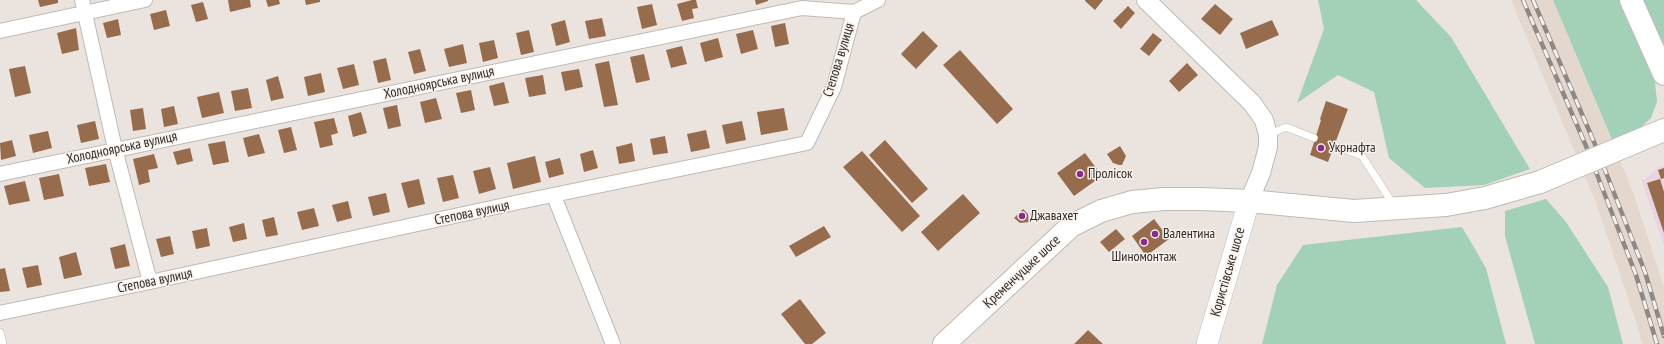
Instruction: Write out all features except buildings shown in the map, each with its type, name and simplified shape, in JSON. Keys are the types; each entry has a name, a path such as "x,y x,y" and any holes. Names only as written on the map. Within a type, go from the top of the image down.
{"highway":[{"path":"1630,0 1664,74"},
{"name":"Кременчуцьке шосе","path":"944,344 1071,226 1101,211 1132,202 1164,198 1249,201 1354,211 1446,205 1485,198 1540,182 1664,130"}],"main road":[{"name":"Користівське шосе","path":"1207,344 1249,201"}],"street":[{"path":"0,31 84,6 145,0"},
{"path":"854,12 878,0"},
{"path":"1146,0 1252,103 1264,120 1268,135 1268,147 1261,173 1249,201"},
{"path":"84,6 115,150 150,282"},
{"name":"Холодноярська вулиця","path":"0,174 802,8 854,12"},
{"name":"Степова вулиця","path":"0,313 807,143 834,87 854,12"},
{"path":"554,196 613,344"}],"lane":[{"path":"1268,135 1286,127 1314,138"},
{"path":"1335,146 1362,156 1396,208"},
{"path":"0,332 3,344"}],"shaded area":[{"path":"1511,0 1553,0 1633,192 1664,287 1664,344 1642,344 1595,200"},
{"path":"1664,166 1664,246 1642,182 1658,167"}],"green space":[{"path":"1318,0 1416,0 1451,37 1530,169 1484,185 1425,188 1389,158 1374,92 1338,75 1297,103 1324,29"},
{"path":"1553,0 1619,0 1646,56 1655,82 1657,102 1651,118 1640,128 1612,140"},
{"path":"1641,0 1664,0 1664,50"},
{"path":"1546,199 1566,222 1608,287 1623,344 1535,344 1505,236 1505,211"},
{"path":"1462,227 1486,268 1506,344 1262,344 1277,285 1303,245"}],"railway":[{"path":"1523,0 1586,146 1636,275 1657,344"},
{"path":"1533,0 1594,142 1645,272 1664,336"}],"place":[{"name":"Укрнафта","path":"1321,148"},
{"name":"Пролісок","path":"1080,174"},
{"name":"Джавахет","path":"1022,216"},
{"name":"Валентина","path":"1155,234"},
{"name":"Шиномонтаж","path":"1144,242"}]}
